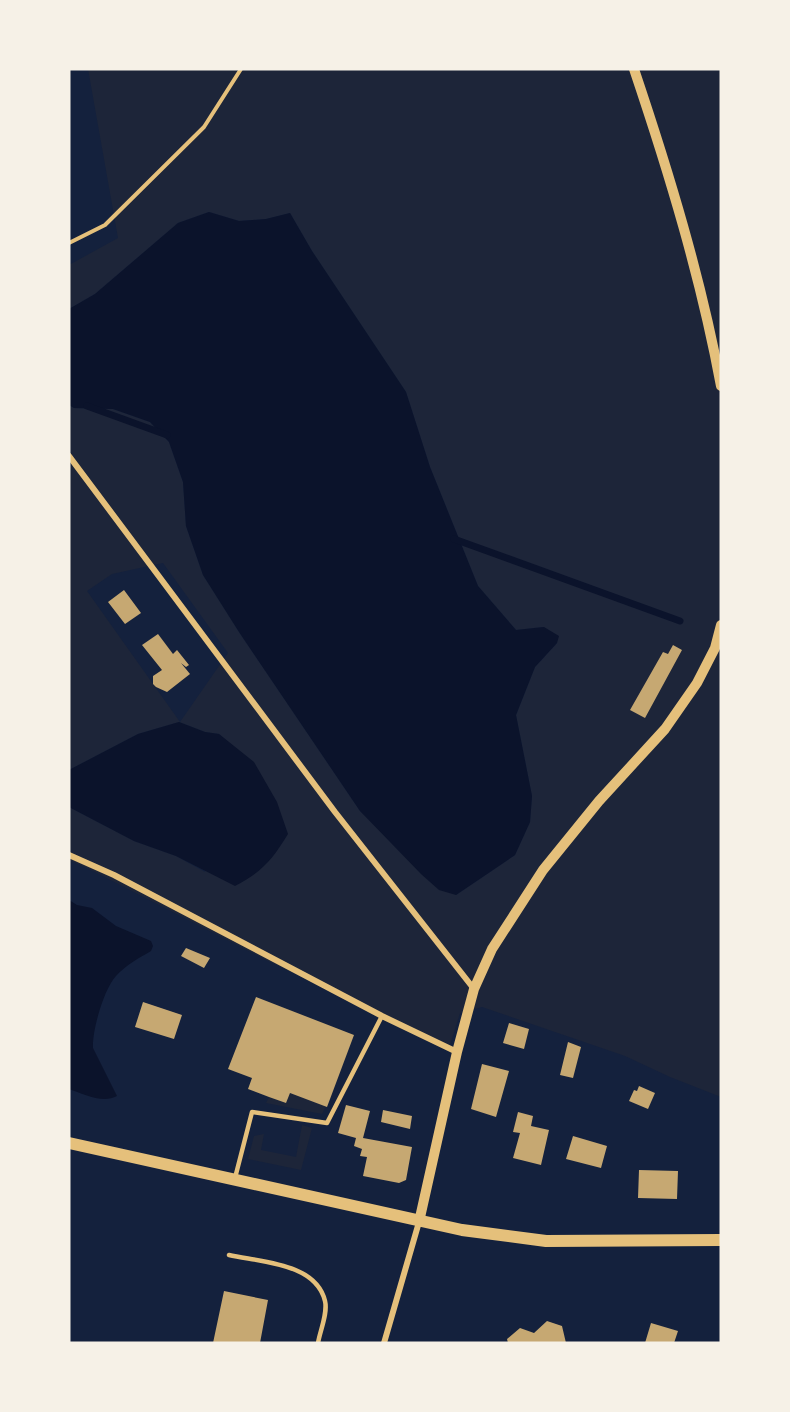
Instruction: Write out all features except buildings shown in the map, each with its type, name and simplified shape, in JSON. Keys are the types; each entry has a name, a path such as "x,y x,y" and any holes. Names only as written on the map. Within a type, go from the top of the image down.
{"main road":[{"path":"69,1143 462,1230 546,1241 721,1240"}],"street":[{"path":"634,69 689,242 713,341 721,386"},
{"path":"69,456 335,812 474,989"},
{"path":"384,1343 419,1222 457,1052 474,989 489,955 543,870 599,801 665,729 697,683 715,648 721,625"},
{"path":"69,855 114,875 382,1016 457,1052"}],"lane":[{"path":"235,1180 252,1112 327,1123 382,1016"},
{"path":"229,1255 290,1267 315,1281 326,1303 318,1343"}],"path":[{"path":"69,243 105,225 204,127 241,69"}],"shaded area":[{"path":"88,69 721,69 721,1097 625,1056 482,1007 460,1013 450,1045 266,960 69,860 69,807 134,841 176,856 205,872 234,747 219,734 205,732 179,722 138,734 69,770 69,405 74,408 113,409 150,422 169,442 183,482 186,526 203,575 239,632 360,811 456,895 515,855 530,822 532,796 516,715 535,667 557,643 544,627 516,630 478,586 430,467 406,392 312,251 290,213 266,219 239,221 209,212 178,223 95,294 69,309 69,265 118,238","holes":["163,563 228,653 180,722 87,591 112,574"]},
{"path":"209,212 239,221 266,219 290,213 312,251 406,392 430,467 478,586 516,630 544,627 559,636 557,643 535,667 516,715 532,796 530,822 515,855 456,895 439,890 360,811 239,632 203,575 186,526 183,482 169,442 150,422 113,409 74,408 69,405 69,309 95,294 178,223"},
{"path":"179,722 205,732 219,734 254,762 277,802 288,834 266,864 235,886 176,856 134,841 69,807 69,770 138,734"},
{"path":"69,900 77,905 92,908 116,926 151,941 153,946 151,951 128,965 116,976 103,1000 93,1048 117,1096 106,1099 69,1089"},
{"path":"290,1093 326,1106 322,1114 266,1103 269,1097 286,1103"},
{"path":"302,1125 312,1128 301,1170 248,1159 254,1136 264,1134 261,1150 296,1157"}],"waterway":[{"path":"87,406 167,435"},
{"path":"454,539 680,621"}]}
